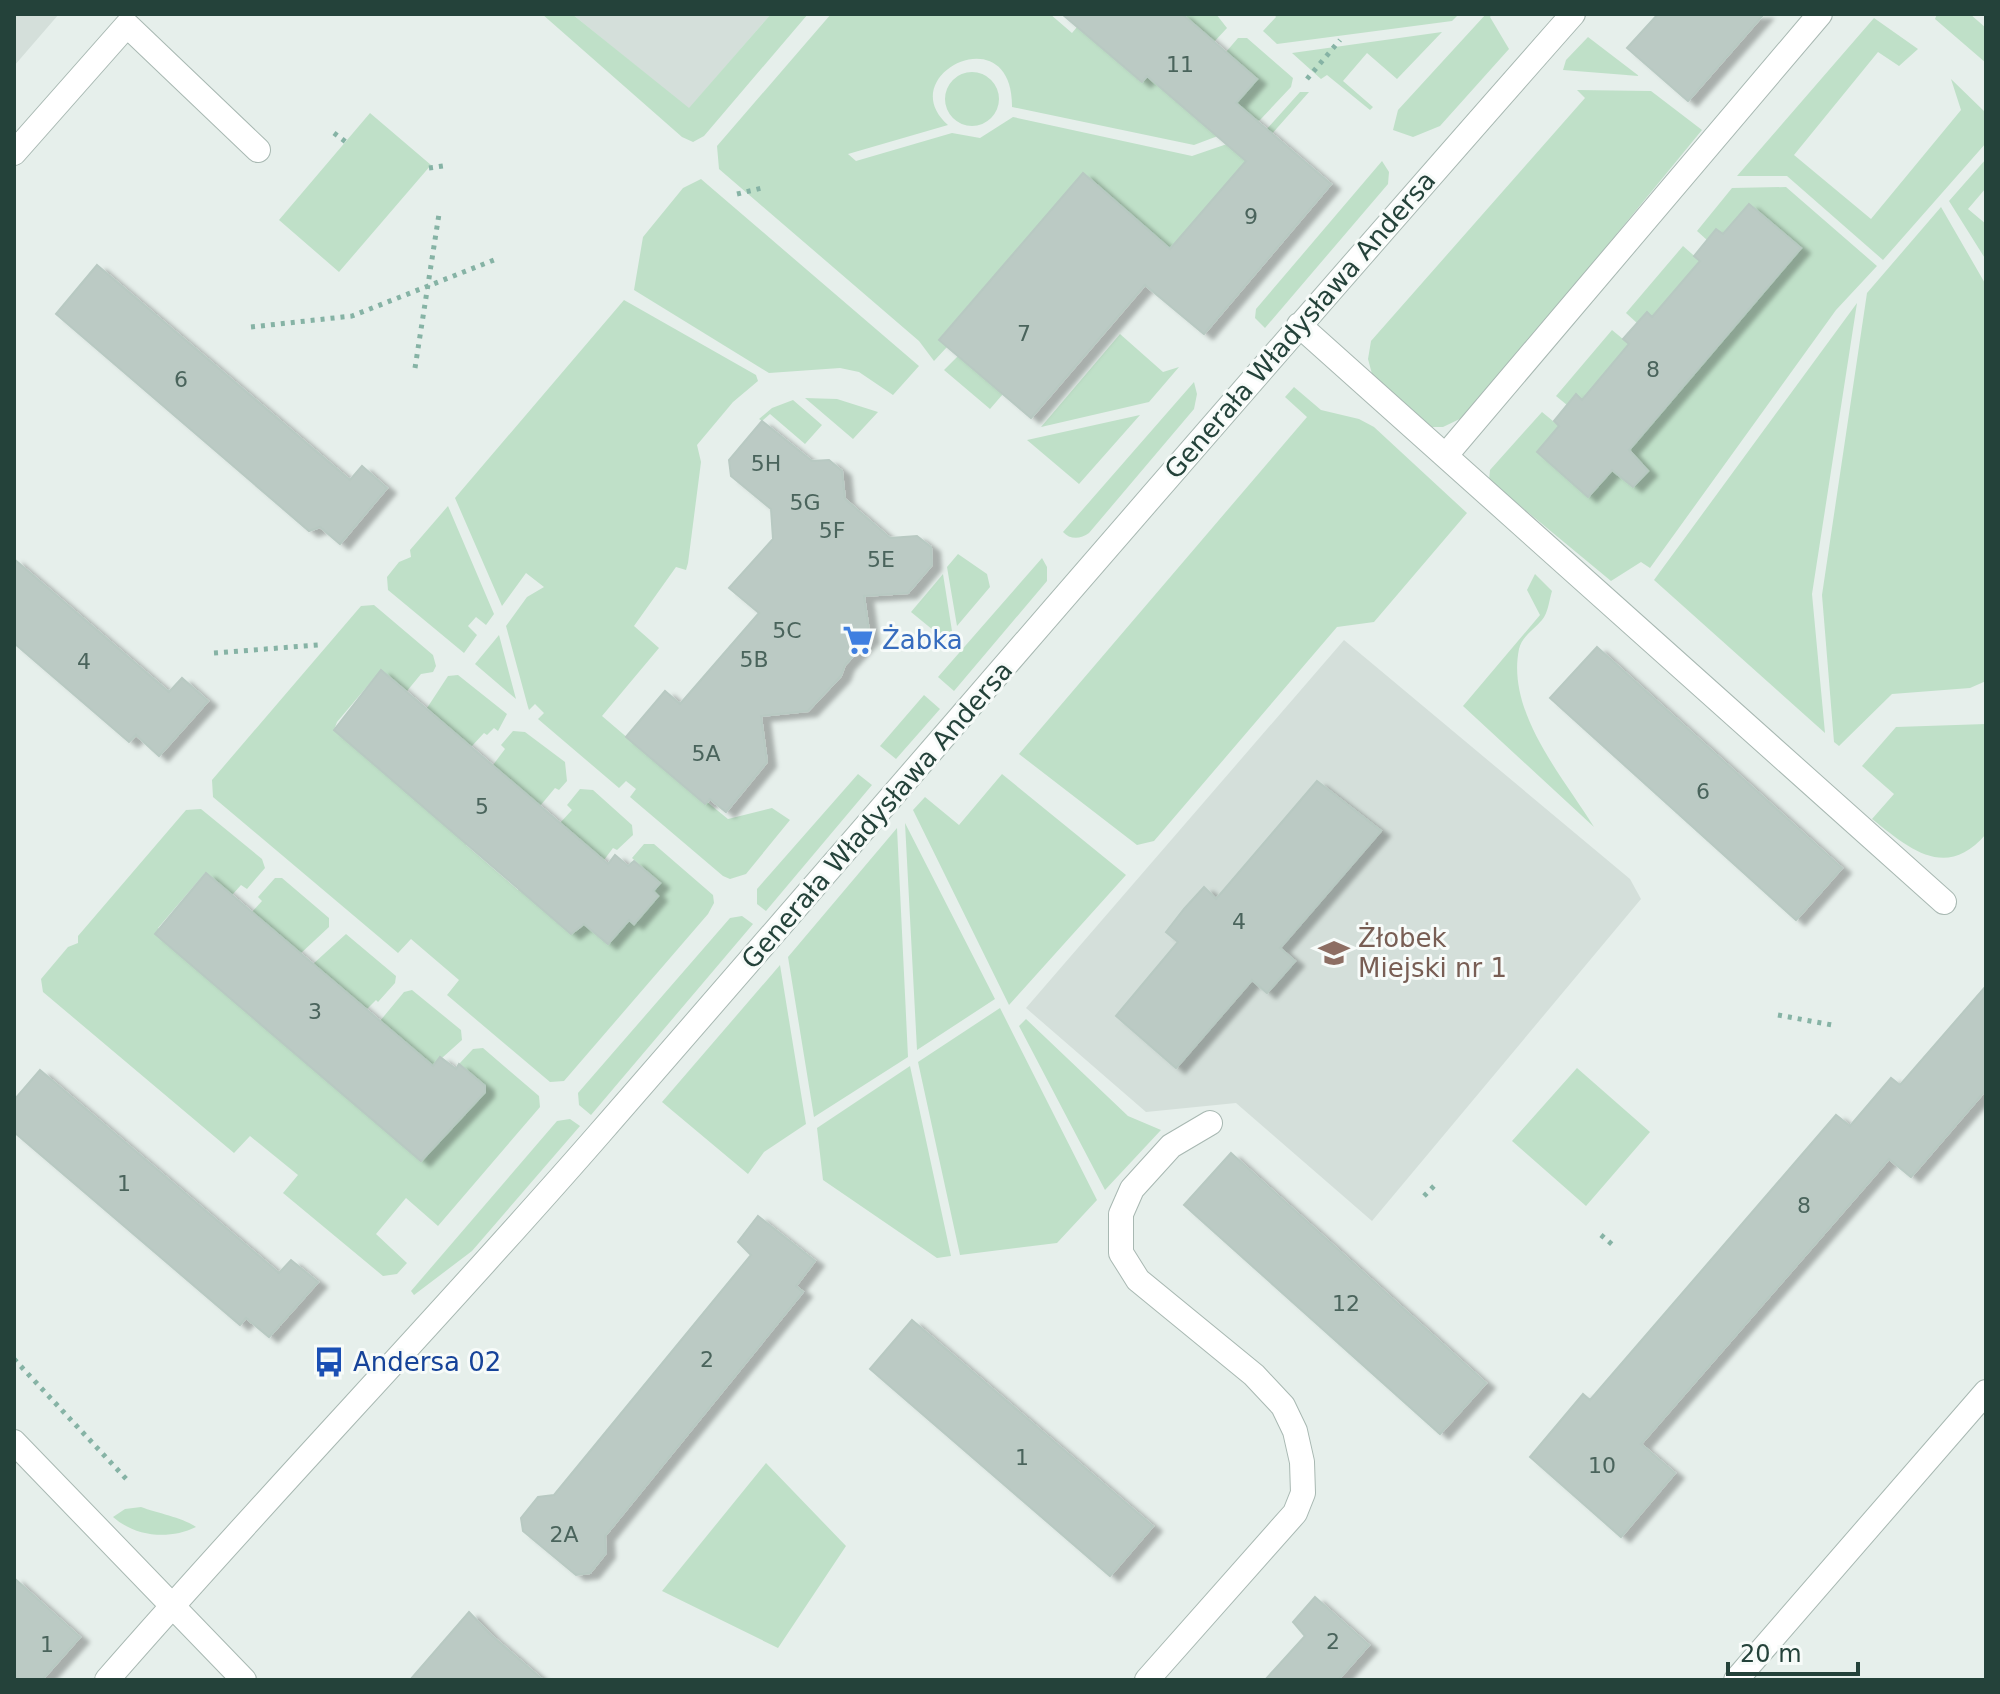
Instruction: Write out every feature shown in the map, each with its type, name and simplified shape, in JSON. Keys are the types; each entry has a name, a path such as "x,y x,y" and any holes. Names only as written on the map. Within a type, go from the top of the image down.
{"street":[{"name":"Generała Władysława Andersa","path":"107,1680 592,1143 1299,325 1573,14"},
{"path":"1446,455 1820,14"},
{"path":"14,153 127,25 258,150"},
{"path":"1299,325 1944,902"},
{"path":"1147,1680 1295,1513 1303,1493 1299,1447 1283,1406 1254,1375 1138,1280 1121,1253 1121,1214 1132,1189 1171,1146 1210,1123"},
{"path":"1736,1680 1986,1392"},
{"path":"14,1442 170,1608 244,1680"}],"path":[{"path":"1307,79 1340,40"},
{"path":"334,133 346,142"},
{"path":"429,168 443,166"},
{"path":"737,194 762,188"},
{"path":"415,368 439,214"},
{"path":"251,327 352,316 499,258"},
{"path":"214,653 318,645"},
{"path":"1778,1015 1832,1025"},
{"path":"1424,1196 1435,1185"},
{"path":"1601,1235 1614,1246"},
{"path":"14,1359 130,1483"}],"shaded area":[{"path":"14,14 59,14 14,66"},
{"path":"572,14 771,14 689,109"},
{"name":"Żłobek Miejski nr 1","path":"1344,640 1630,879 1641,899 1372,1221 1236,1103 1146,1112 1026,1008"}],"green space":[{"path":"542,14 572,14 689,108 771,14 808,14 704,136 693,142 682,137"},
{"path":"831,14 1050,14 1072,33 1077,27 1141,82 1147,76 1211,131 1257,79 1226,52 1238,38 1247,38 1293,78 1291,87 1260,120 1194,145 1012,107 1007,79 994,64 977,59 959,62 943,73 934,88 934,106 948,125 848,154 856,161 952,133 980,138 1013,117 1192,156 1265,131 1300,92 1309,92 1170,249 1083,173 939,339 947,347 934,361 919,341 719,169 717,146"},
{"path":"1170,14 1216,14 1227,28 1214,42"},
{"path":"1274,14 1459,14 1452,21 1277,44 1263,31 1276,17"},
{"path":"1486,14 1492,14 1490,17 1509,49 1440,126 1413,137 1393,130 1398,110"},
{"path":"1937,14 1970,14 1986,28 1986,63 1935,19"},
{"path":"1874,18 1918,49 1899,66 1878,52 1794,155 1871,219 1961,110 1951,79 1986,113 1986,143 1883,260 1787,176 1737,176"},
{"path":"1442,32 1397,79 1367,53 1343,81 1373,107 1370,110 1327,75 1321,79 1292,53"},
{"path":"1588,37 1639,76 1563,70 1566,60"},
{"path":"972,72 991,80 999,99 991,118 972,126 953,118 945,99 953,80"},
{"path":"1577,90 1651,91 1702,130 1468,415 1443,427 1432,427 1372,374 1368,359 1371,341 1585,98"},
{"path":"370,113 431,165 339,272 279,220"},
{"path":"1986,159 1986,188 1968,209 1986,224 1986,260 1949,201"},
{"path":"1382,161 1389,172 1388,184 1265,328 1255,318 1256,309"},
{"path":"701,179 919,366 893,395 859,372 840,368 769,373 634,290 643,237 683,188"},
{"path":"1786,187 1877,266 1836,310 1650,568 1641,562 1611,581 1489,480 1490,470 1542,412 1559,426 1537,452 1589,497 1801,248 1749,204 1723,234 1716,229 1707,240 1697,231 1732,188"},
{"path":"1941,207 1986,285 1986,681 1970,688 1892,694 1839,746 1834,742 1822,595 1867,293"},
{"path":"1683,246 1700,261 1652,317 1647,312 1637,323 1626,313"},
{"path":"624,300 756,375 758,381 733,402 697,445 701,462 686,570 676,567 634,626 659,648 602,716 705,804 707,802 728,819 772,808 790,820 746,874 730,879 630,797 636,789 626,781 619,788 538,719 544,713 535,704 529,710 506,626 527,597 544,587 526,573 502,606 455,498"},
{"path":"1857,303 1812,594 1825,733 1654,580"},
{"path":"1612,330 1629,344 1582,400 1567,405 1556,396"},
{"path":"1120,334 1163,372 1179,367 1149,402 1041,427"},
{"path":"958,356 1003,394 990,409 944,370"},
{"path":"1194,382 1197,394 1194,409 1089,533 1076,538 1066,535 1063,532"},
{"path":"1294,387 1321,410 1359,419 1374,427 1467,513 1374,622 1337,627 1154,841 1137,845 1019,754 1307,417 1285,397"},
{"path":"805,398 837,399 878,412 853,439"},
{"path":"793,400 822,425 805,444 770,414 762,421 759,419 772,408"},
{"path":"1140,415 1079,484 1027,440"},
{"path":"448,506 494,614 486,625 476,617 468,626 477,635 464,653 388,590 387,577 399,562 411,557 410,550"},
{"path":"958,554 987,574 990,587 957,626 947,567"},
{"path":"1042,558 1047,567 1047,581 954,691 938,677"},
{"path":"943,574 952,631 944,639 911,612"},
{"path":"1535,574 1552,591 1544,617 1525,637 1519,649 1517,673 1521,696 1540,743 1594,827 1463,706 1540,615 1527,590"},
{"path":"374,605 433,655 436,666 433,672 421,674 407,691 381,670 337,722 334,730 470,840 466,845 518,890 521,887 578,930 584,924 608,944 629,920 634,924 658,896 653,891 659,883 632,858 644,844 654,844 713,895 714,903 708,914 564,1081 550,1082 447,995 459,980 411,939 398,953 213,797 212,780 361,606"},
{"path":"499,635 516,699 475,664"},
{"path":"458,675 507,714 498,731 494,728 487,735 484,733 471,747 427,708 448,676"},
{"path":"924,695 940,709 896,759 880,746"},
{"path":"1986,724 1986,834 1971,848 1957,856 1942,858 1928,855 1900,841 1872,819 1894,794 1862,766 1896,727"},
{"path":"513,731 525,732 565,762 567,781 559,790 555,788 540,806 493,765 505,749 501,745"},
{"path":"858,774 872,785 766,911 757,904 757,889"},
{"path":"1002,774 1126,875 1009,1005 913,810 925,797 959,825"},
{"path":"580,789 593,790 632,825 633,835 617,850 613,848 604,860 560,823 572,810 567,805"},
{"path":"201,809 262,859 265,868 247,889 241,885 232,895 205,873 158,928 215,985 389,1134 394,1130 461,1119 485,1092 485,1086 459,1064 473,1049 483,1048 539,1096 540,1107 438,1226 406,1198 376,1234 407,1263 397,1274 383,1276 283,1193 298,1175 250,1136 234,1153 43,992 41,979 68,947 78,943 78,936 186,810"},
{"path":"905,823 995,999 917,1050"},
{"path":"897,828 908,1057 814,1117 788,957"},
{"path":"275,878 282,878 329,918 329,927 300,954 252,912 262,901 258,897"},
{"path":"742,916 753,924 591,1115 579,1105 578,1093 730,918"},
{"path":"346,934 396,976 395,983 367,1009 313,964"},
{"path":"780,965 806,1124 764,1152 748,1174 662,1102"},
{"path":"412,990 461,1030 462,1040 433,1066 380,1021 404,992"},
{"path":"1000,1008 1097,1200 1057,1243 960,1255 918,1062"},
{"path":"1026,1019 1128,1116 1161,1130 1105,1190 1019,1026"},
{"path":"910,1066 951,1256 937,1258 823,1180 817,1128"},
{"path":"1577,1068 1650,1132 1586,1206 1512,1141"},
{"path":"570,1119 580,1126 472,1251 414,1295 411,1291 557,1121"},
{"path":"766,1463 846,1546 778,1648 662,1591"},
{"path":"141,1507 196,1527 175,1534 153,1534 132,1529 113,1517 125,1509"}],"building":[{"path":"1062,14 1182,14 1257,79 1236,103 1331,184 1204,334 1145,285 1031,418 939,340 1083,173 1170,249 1246,161 1147,76 1142,82"},
{"path":"1658,14 1764,14 1688,101 1627,48"},
{"path":"1749,204 1801,248 1629,450 1648,471 1633,487 1612,470 1588,497 1537,452 1559,426 1554,421 1576,394 1582,400 1629,344 1623,339 1647,312 1652,317 1700,261 1694,256 1716,229 1723,234"},
{"path":"97,265 350,480 362,466 387,488 340,544 320,527 309,531 56,314"},
{"path":"762,421 812,461 829,460 842,471 845,499 890,538 917,536 931,547 932,565 908,593 864,596 870,638 845,665 841,676 808,711 761,716 767,762 726,812 710,799 705,804 626,737 665,691 680,704 759,613 729,588 773,539 771,509 731,476 729,460"},
{"path":"14,559 169,692 182,678 208,701 159,756 136,735 129,742 14,643"},
{"path":"1597,647 1842,868 1796,920 1550,698"},
{"path":"381,670 608,864 615,855 628,866 634,861 660,883 653,891 658,896 634,924 629,920 608,944 584,924 571,934 334,730"},
{"path":"1317,781 1381,831 1280,948 1295,961 1267,993 1252,980 1176,1068 1116,1016 1178,942 1166,932 1184,909 1204,887 1216,899"},
{"path":"206,873 433,1066 440,1057 456,1069 459,1064 485,1086 485,1092 421,1161 155,934"},
{"path":"1986,986 1986,1090 1911,1177 1889,1159 1641,1444 1675,1473 1621,1537 1530,1457 1583,1394 1590,1400 1836,1115 1850,1126 1891,1078 1900,1085"},
{"path":"40,1070 279,1273 291,1260 318,1282 269,1337 246,1318 240,1325 14,1132 14,1100"},
{"path":"1231,1153 1486,1383 1440,1434 1184,1205"},
{"path":"758,1216 815,1261 796,1286 803,1292 605,1536 606,1553 590,1573 576,1575 523,1531 521,1518 538,1497 554,1495 751,1255 738,1242"},
{"path":"912,1320 1153,1526 1110,1576 870,1369"},
{"path":"14,1578 80,1637 42,1680 14,1680"},
{"path":"1315,1597 1369,1645 1338,1680 1265,1680 1305,1636 1293,1622"},
{"path":"469,1612 491,1635 543,1680 410,1680"}],"place":[{"name":"Żabka","path":"858,640"},
{"name":"Żłobek Miejski nr 1","path":"1334,953"},
{"name":"Andersa 02","path":"329,1362"}]}
